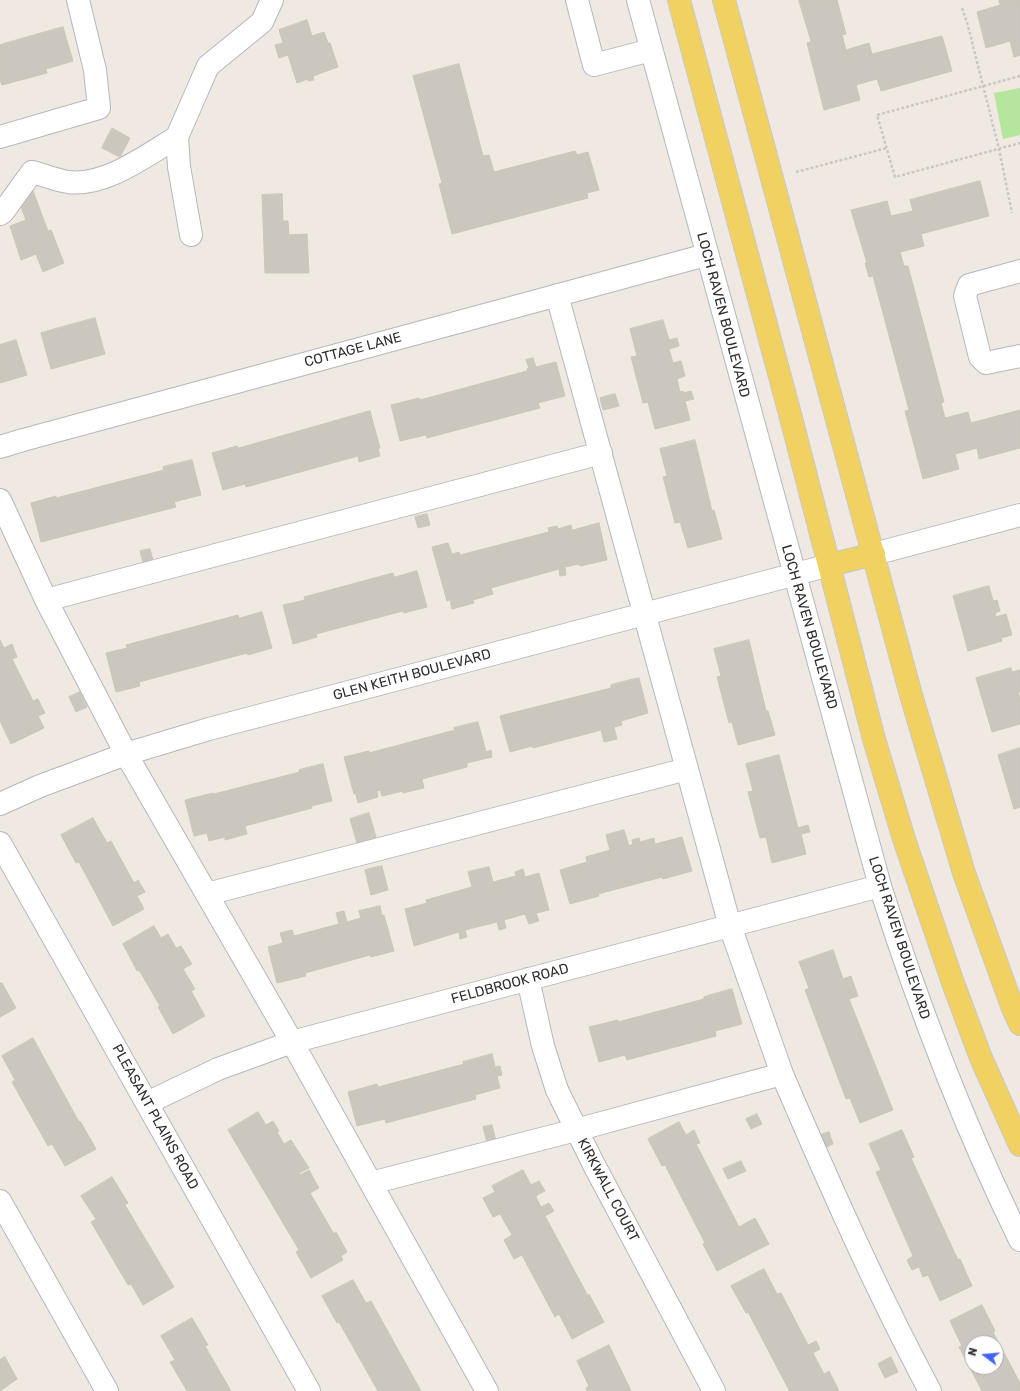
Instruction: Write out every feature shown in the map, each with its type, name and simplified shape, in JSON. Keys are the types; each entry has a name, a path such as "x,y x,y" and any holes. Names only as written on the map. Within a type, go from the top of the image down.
{"main road":[{"path":"678,0 788,407 874,739 904,839 953,983 981,1058 1020,1145"},
{"path":"724,0 874,554 910,695 964,873 1012,1006 1020,1024"},
{"path":"830,566 874,554"}],"street":[{"path":"0,137 99,108 94,70 78,0"},
{"path":"191,235 179,167 177,137 208,66 262,22 272,0"},
{"path":"577,0 594,65 651,50"},
{"name":"LOCH RAVEN BOULEVARD","path":"638,0 706,255 880,886 907,969 937,1051 971,1135 1020,1240"},
{"path":"0,214 32,172 68,182 89,182 110,175 136,162 177,137"},
{"name":"COTTAGE LANE","path":"0,447 706,255"},
{"path":"1020,271 969,285 965,296 980,357 986,363 1020,356"},
{"path":"557,295 730,926 782,1074 842,1213 930,1391"},
{"path":"46,600 601,454"},
{"path":"0,500 46,600 126,754 292,1042 488,1391"},
{"path":"874,554 1020,515"},
{"name":"GLEN KEITH BOULEVARD","path":"0,804 40,786 126,754 209,729 830,566"},
{"path":"207,894 687,769"},
{"name":"PLEASANT PLAINS ROAD","path":"0,843 309,1391"},
{"name":"FELDBROOK ROAD","path":"147,1103 218,1069 292,1042 880,886"},
{"name":"KIRKWALL COURT","path":"528,979 545,1053 557,1090 593,1164 714,1391"},
{"path":"371,1184 782,1074"},
{"path":"0,1201 107,1391"}],"path":[{"path":"962,8 967,22 999,149 1012,213"},
{"path":"1020,76 877,115 895,177 1020,143"},
{"path":"796,172 887,148"}],"green space":[{"path":"1020,88 1020,135 1003,139 994,93"}],"building":[{"path":"799,0 837,0 846,34 842,35 846,50 869,43 872,54 942,36 952,71 881,91 877,79 856,85 860,100 824,110 807,43 811,42"},
{"path":"999,0 1020,0 1020,55 1014,57 1010,41 986,48 977,12 1000,5"},
{"path":"307,20 312,36 324,32 328,43 330,43 338,67 313,76 314,80 308,81 308,79 297,83 288,55 279,58 275,45 283,43 279,30"},
{"path":"63,27 73,61 46,69 47,73 2,85 0,80 0,45"},
{"path":"459,64 483,156 489,155 494,172 575,151 577,155 588,152 599,190 587,193 588,198 452,234 439,184 442,183 413,76"},
{"path":"112,128 130,138 120,157 102,148"},
{"path":"980,181 989,216 921,234 924,246 900,252 904,266 908,266 944,402 941,403 945,418 968,412 971,423 1020,410 1020,448 979,459 977,448 955,454 959,469 923,479 905,411 909,410 873,276 869,277 865,263 867,263 851,210 887,201 891,216 913,211 910,200"},
{"path":"33,191 48,231 51,230 64,263 43,272 36,254 21,260 10,226 26,220 17,197"},
{"path":"282,194 283,221 288,221 289,235 307,234 309,273 265,273 262,195"},
{"path":"95,318 105,354 51,369 41,333"},
{"path":"663,320 669,340 677,338 679,346 669,349 673,363 681,361 685,376 677,379 680,392 683,391 683,393 691,391 694,399 685,401 690,420 655,429 648,402 643,403 631,357 637,356 630,329"},
{"path":"16,340 27,375 0,383 0,345"},
{"path":"533,358 536,367 556,362 565,396 538,403 540,408 427,438 426,435 400,441 391,405 419,398 420,400 527,371 529,368 526,360"},
{"path":"615,394 619,406 603,410 600,398"},
{"path":"370,411 380,448 378,449 380,456 359,462 358,456 246,487 245,484 223,490 212,453 237,446 238,448"},
{"path":"695,440 712,511 714,510 722,539 688,548 680,522 675,523 663,477 667,476 660,449"},
{"path":"192,460 201,495 174,502 176,507 41,542 31,503 164,470 163,467"},
{"path":"427,514 430,525 418,528 415,517"},
{"path":"599,523 607,560 580,566 579,564 565,567 566,575 560,576 559,569 491,588 493,594 473,600 474,603 452,609 450,600 447,601 432,547 448,543 452,554 459,552 460,555 549,532 548,528 557,526 558,529 571,525 572,530"},
{"path":"150,549 154,564 144,566 140,551"},
{"path":"417,571 427,607 404,613 403,611 316,634 317,637 293,644 283,605 305,600 304,597 393,573 394,577"},
{"path":"989,586 993,601 997,600 1000,611 995,613 996,617 1006,614 1012,635 1001,638 1002,641 968,651 953,596"},
{"path":"262,612 272,648 248,655 247,653 139,682 140,686 116,692 106,653 127,648 126,645 238,615 239,618"},
{"path":"0,640 4,648 12,644 17,657 12,659 33,701 38,699 45,713 38,716 44,728 11,744 0,721"},
{"path":"749,640 766,711 768,711 775,735 738,745 732,722 729,723 717,677 721,676 714,649"},
{"path":"1011,668 1012,672 1020,670 1020,692 1018,692 1020,699 1020,724 992,732 976,678"},
{"path":"639,678 648,713 621,721 622,725 614,727 617,739 604,742 601,730 533,748 532,746 510,752 500,716 611,688 611,685"},
{"path":"80,692 87,707 76,712 69,697"},
{"path":"478,722 486,752 491,750 492,757 467,763 467,767 422,779 424,788 382,796 380,790 377,791 378,797 358,803 356,794 354,794 344,757 369,751 369,753 455,730 454,728"},
{"path":"1020,748 1020,807 1014,809 998,755"},
{"path":"779,755 798,828 808,825 810,832 801,834 806,854 772,863 766,837 760,838 748,792 753,791 746,764"},
{"path":"323,764 332,801 311,806 312,808 245,826 247,834 225,840 225,837 209,841 207,833 194,836 185,800 300,772 299,770"},
{"path":"369,813 376,837 357,843 350,819"},
{"path":"93,818 107,843 111,841 134,883 138,880 145,892 137,896 144,909 113,926 79,862 76,863 61,835"},
{"path":"624,830 629,846 633,844 632,840 639,838 640,842 654,838 655,844 682,837 692,871 663,879 662,877 598,894 599,896 570,904 560,870 587,862 586,857 610,850 606,835"},
{"path":"382,866 388,890 371,895 365,870"},
{"path":"489,867 493,882 516,876 515,872 523,869 525,877 539,873 549,910 536,913 539,921 529,924 525,914 504,920 506,928 499,930 497,922 465,930 467,937 460,939 459,932 414,946 405,909 427,903 426,900 472,887 468,872"},
{"path":"380,906 394,951 371,957 370,955 305,973 306,976 277,983 268,947 283,943 280,933 292,930 294,936 339,924 336,913 344,911 347,922 361,918 359,911"},
{"path":"154,926 161,938 168,934 176,948 181,946 192,964 183,969 195,989 191,991 205,1016 173,1034 158,1007 160,1006 139,970 137,971 123,944"},
{"path":"833,950 843,979 851,976 858,996 849,999 893,1110 860,1123 850,1098 846,1099 805,990 809,988 799,962"},
{"path":"0,983 2,983 16,1008 0,1017"},
{"path":"732,989 742,1024 715,1031 716,1036 627,1060 625,1055 599,1062 589,1027 618,1020 618,1022 704,999 704,997"},
{"path":"33,1038 79,1122 80,1121 96,1149 65,1166 52,1144 48,1146 12,1082 15,1080 2,1056"},
{"path":"492,1054 495,1067 500,1066 502,1075 497,1076 500,1088 475,1095 476,1099 386,1123 385,1119 357,1126 348,1092 377,1084 378,1087 464,1064 463,1062"},
{"path":"258,1112 266,1125 273,1121 284,1144 291,1140 309,1168 299,1173 300,1175 309,1170 319,1188 310,1193 334,1234 336,1232 347,1252 341,1256 343,1260 311,1278 296,1252 299,1250 228,1130"},
{"path":"757,1114 762,1124 751,1129 746,1119"},
{"path":"679,1122 686,1135 694,1130 700,1143 696,1144 739,1227 755,1218 769,1244 717,1271 703,1244 705,1243 665,1165 662,1166 648,1139"},
{"path":"492,1125 496,1141 487,1143 483,1127"},
{"path":"902,1130 914,1157 911,1158 958,1260 960,1259 972,1286 940,1301 928,1275 923,1277 919,1267 912,1270 907,1260 913,1256 876,1172 881,1170 869,1144"},
{"path":"829,1132 833,1144 824,1148 820,1135"},
{"path":"741,1161 746,1171 728,1179 723,1169"},
{"path":"523,1170 531,1185 539,1181 545,1191 536,1197 541,1207 549,1203 554,1211 545,1216 588,1296 589,1294 604,1322 572,1339 559,1314 555,1317 522,1255 514,1259 504,1240 512,1235 500,1214 493,1217 483,1198 495,1192 492,1186"},
{"path":"112,1177 128,1203 125,1205 174,1287 143,1305 131,1284 128,1285 91,1222 96,1219 81,1196"},
{"path":"764,1269 777,1294 781,1293 808,1345 816,1341 820,1349 813,1353 824,1374 829,1371 839,1391 788,1391 789,1390 748,1312 746,1313 731,1286"},
{"path":"353,1280 366,1303 371,1301 421,1391 378,1391 339,1322 337,1323 322,1296"},
{"path":"982,1305 995,1331 993,1332 995,1335 964,1335 964,1357 959,1347 962,1346 950,1321"},
{"path":"192,1318 208,1345 205,1346 231,1391 187,1391 170,1362 175,1360 161,1336"},
{"path":"609,1345 631,1391 587,1391 586,1388 589,1386 577,1361"},
{"path":"1004,1353 1020,1383 1020,1391 982,1391 974,1375 1004,1375"},
{"path":"5,1357 17,1379 0,1391 0,1360"},
{"path":"891,1357 898,1372 885,1378 878,1364"}]}
